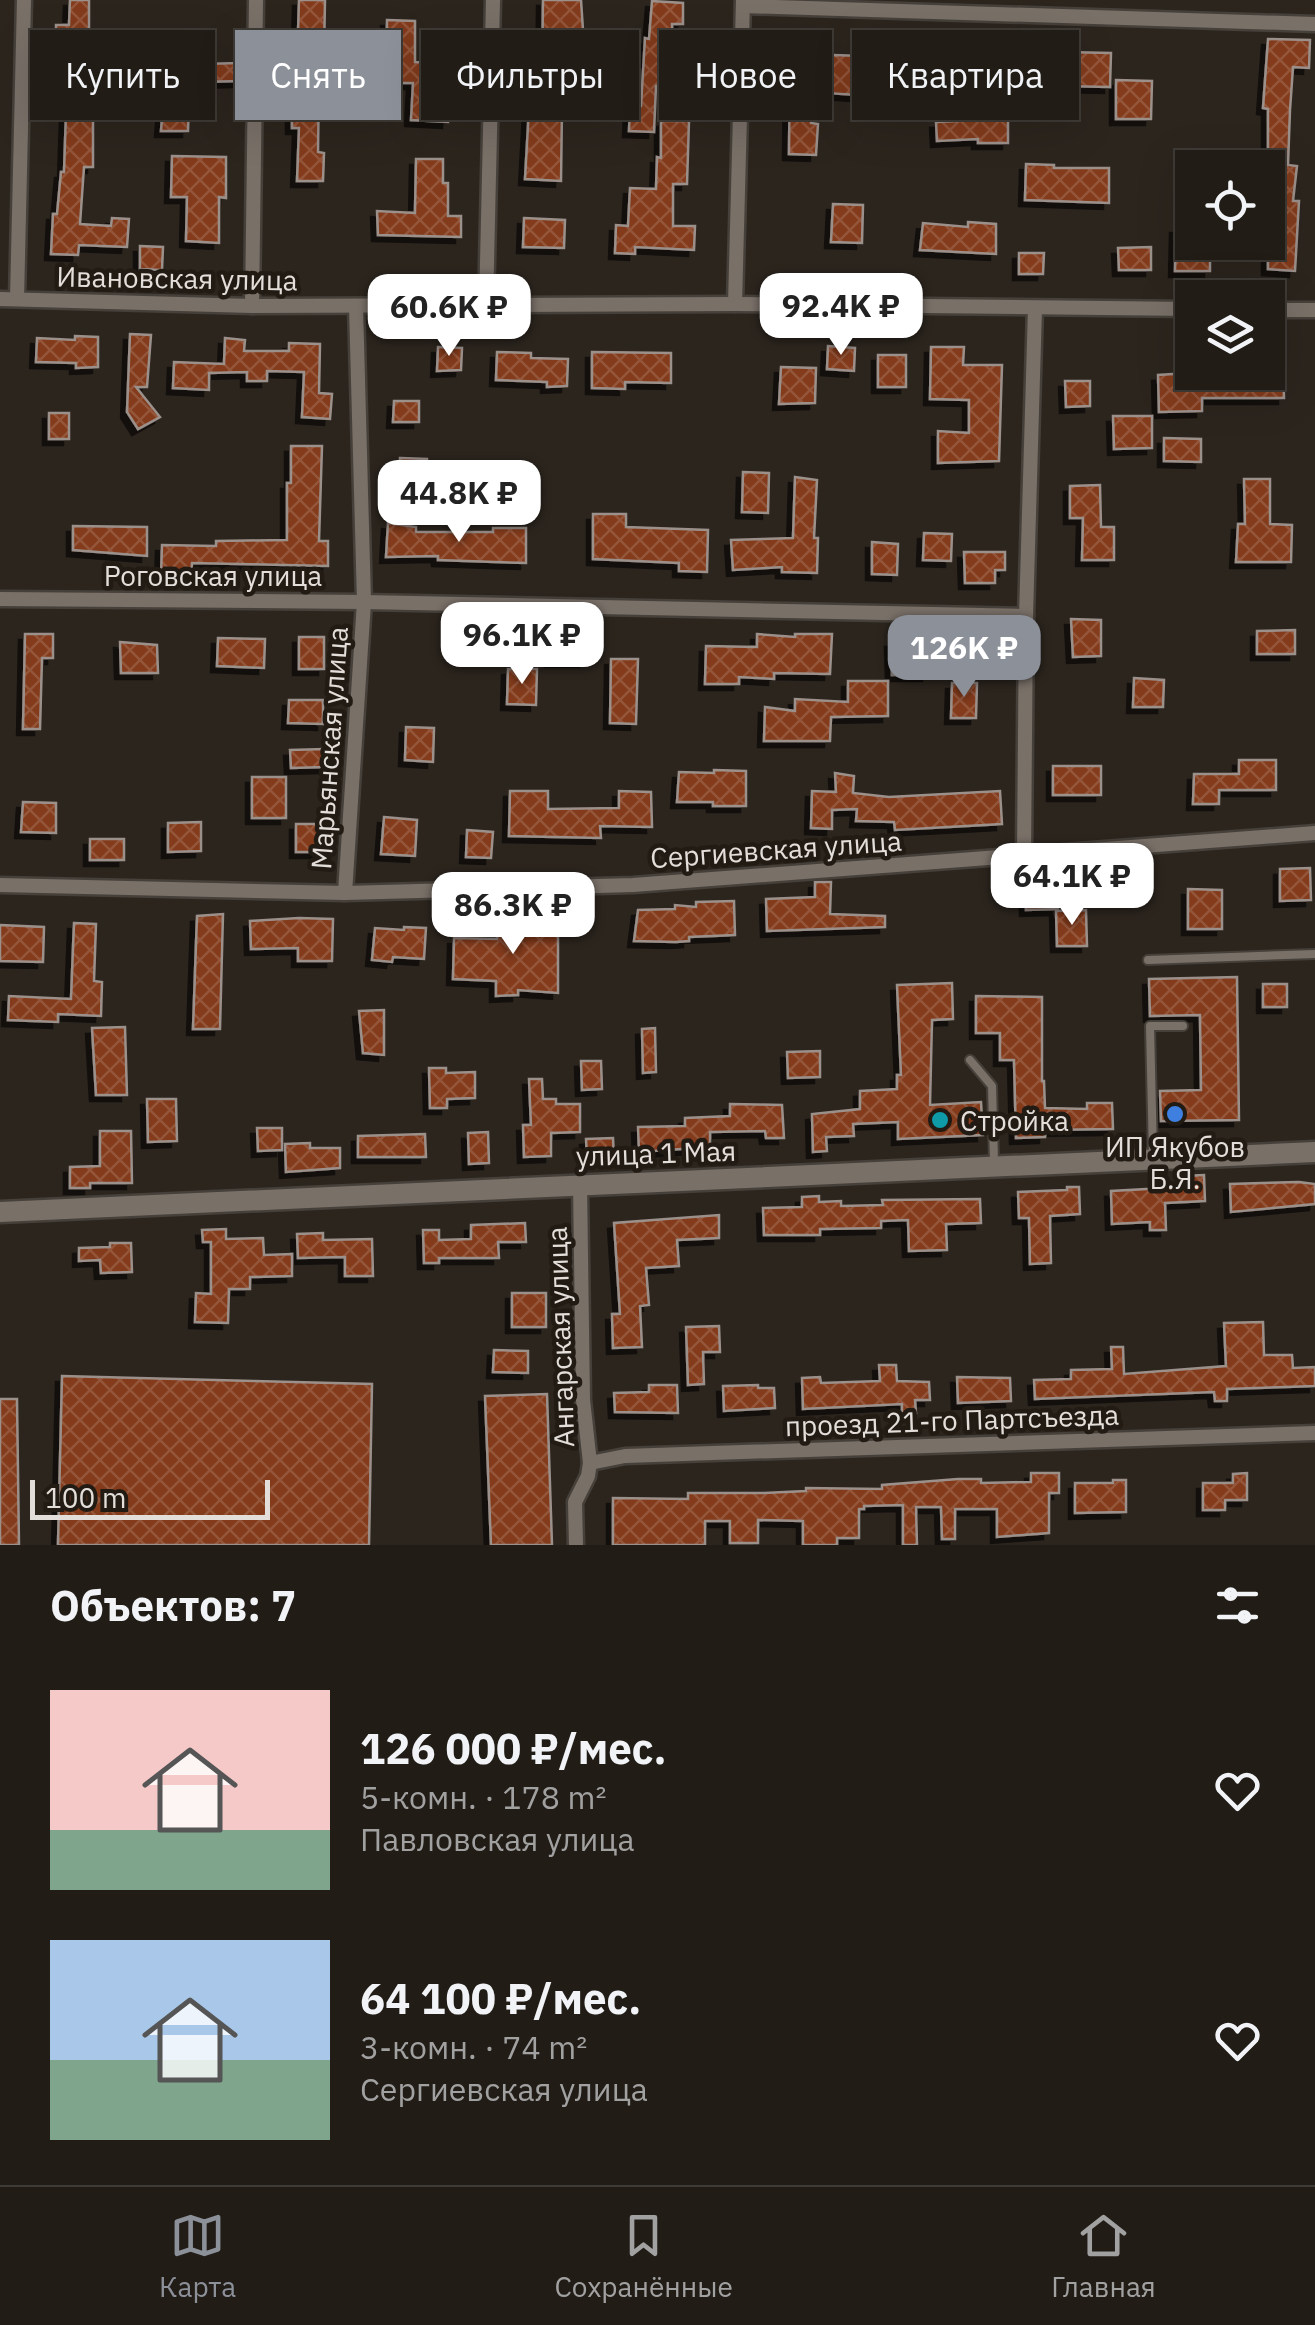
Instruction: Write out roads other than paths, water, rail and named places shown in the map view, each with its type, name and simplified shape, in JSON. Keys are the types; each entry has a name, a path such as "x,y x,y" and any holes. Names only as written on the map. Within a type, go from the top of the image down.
{"street":[{"path":"17,299 24,0"},
{"path":"252,306 256,0"},
{"path":"486,307 493,0"},
{"path":"734,304 743,3 1315,24"},
{"name":"Ивановская улица","path":"0,299 252,306 734,304 1175,309"},
{"name":"Марьянская улица","path":"344,893 364,602 356,306"},
{"path":"1024,855 1035,308"},
{"path":"1285,310 1315,310"},
{"name":"Роговская улица","path":"0,599 364,602 1026,616"},
{"name":"Сергиевская улица","path":"0,886 344,893 633,885 1315,832"},
{"name":"улица 1 Мая","path":"0,1212 1315,1152"},
{"name":"Ангарская улица","path":"576,1545 575,1502 590,1463 583,1400 580,1183"},
{"name":"проезд 21-го Партсъезда","path":"590,1463 624,1456 1315,1433"}],"lane":[{"path":"1148,960 1315,954"},
{"path":"1154,1160 1150,1026 1183,1026"},
{"path":"970,1060 992,1086 994,1167"}],"place":[{"name":"ИП Якубов Б.Я.","path":"1175,1114"},
{"name":"Стройка","path":"940,1120"}]}
